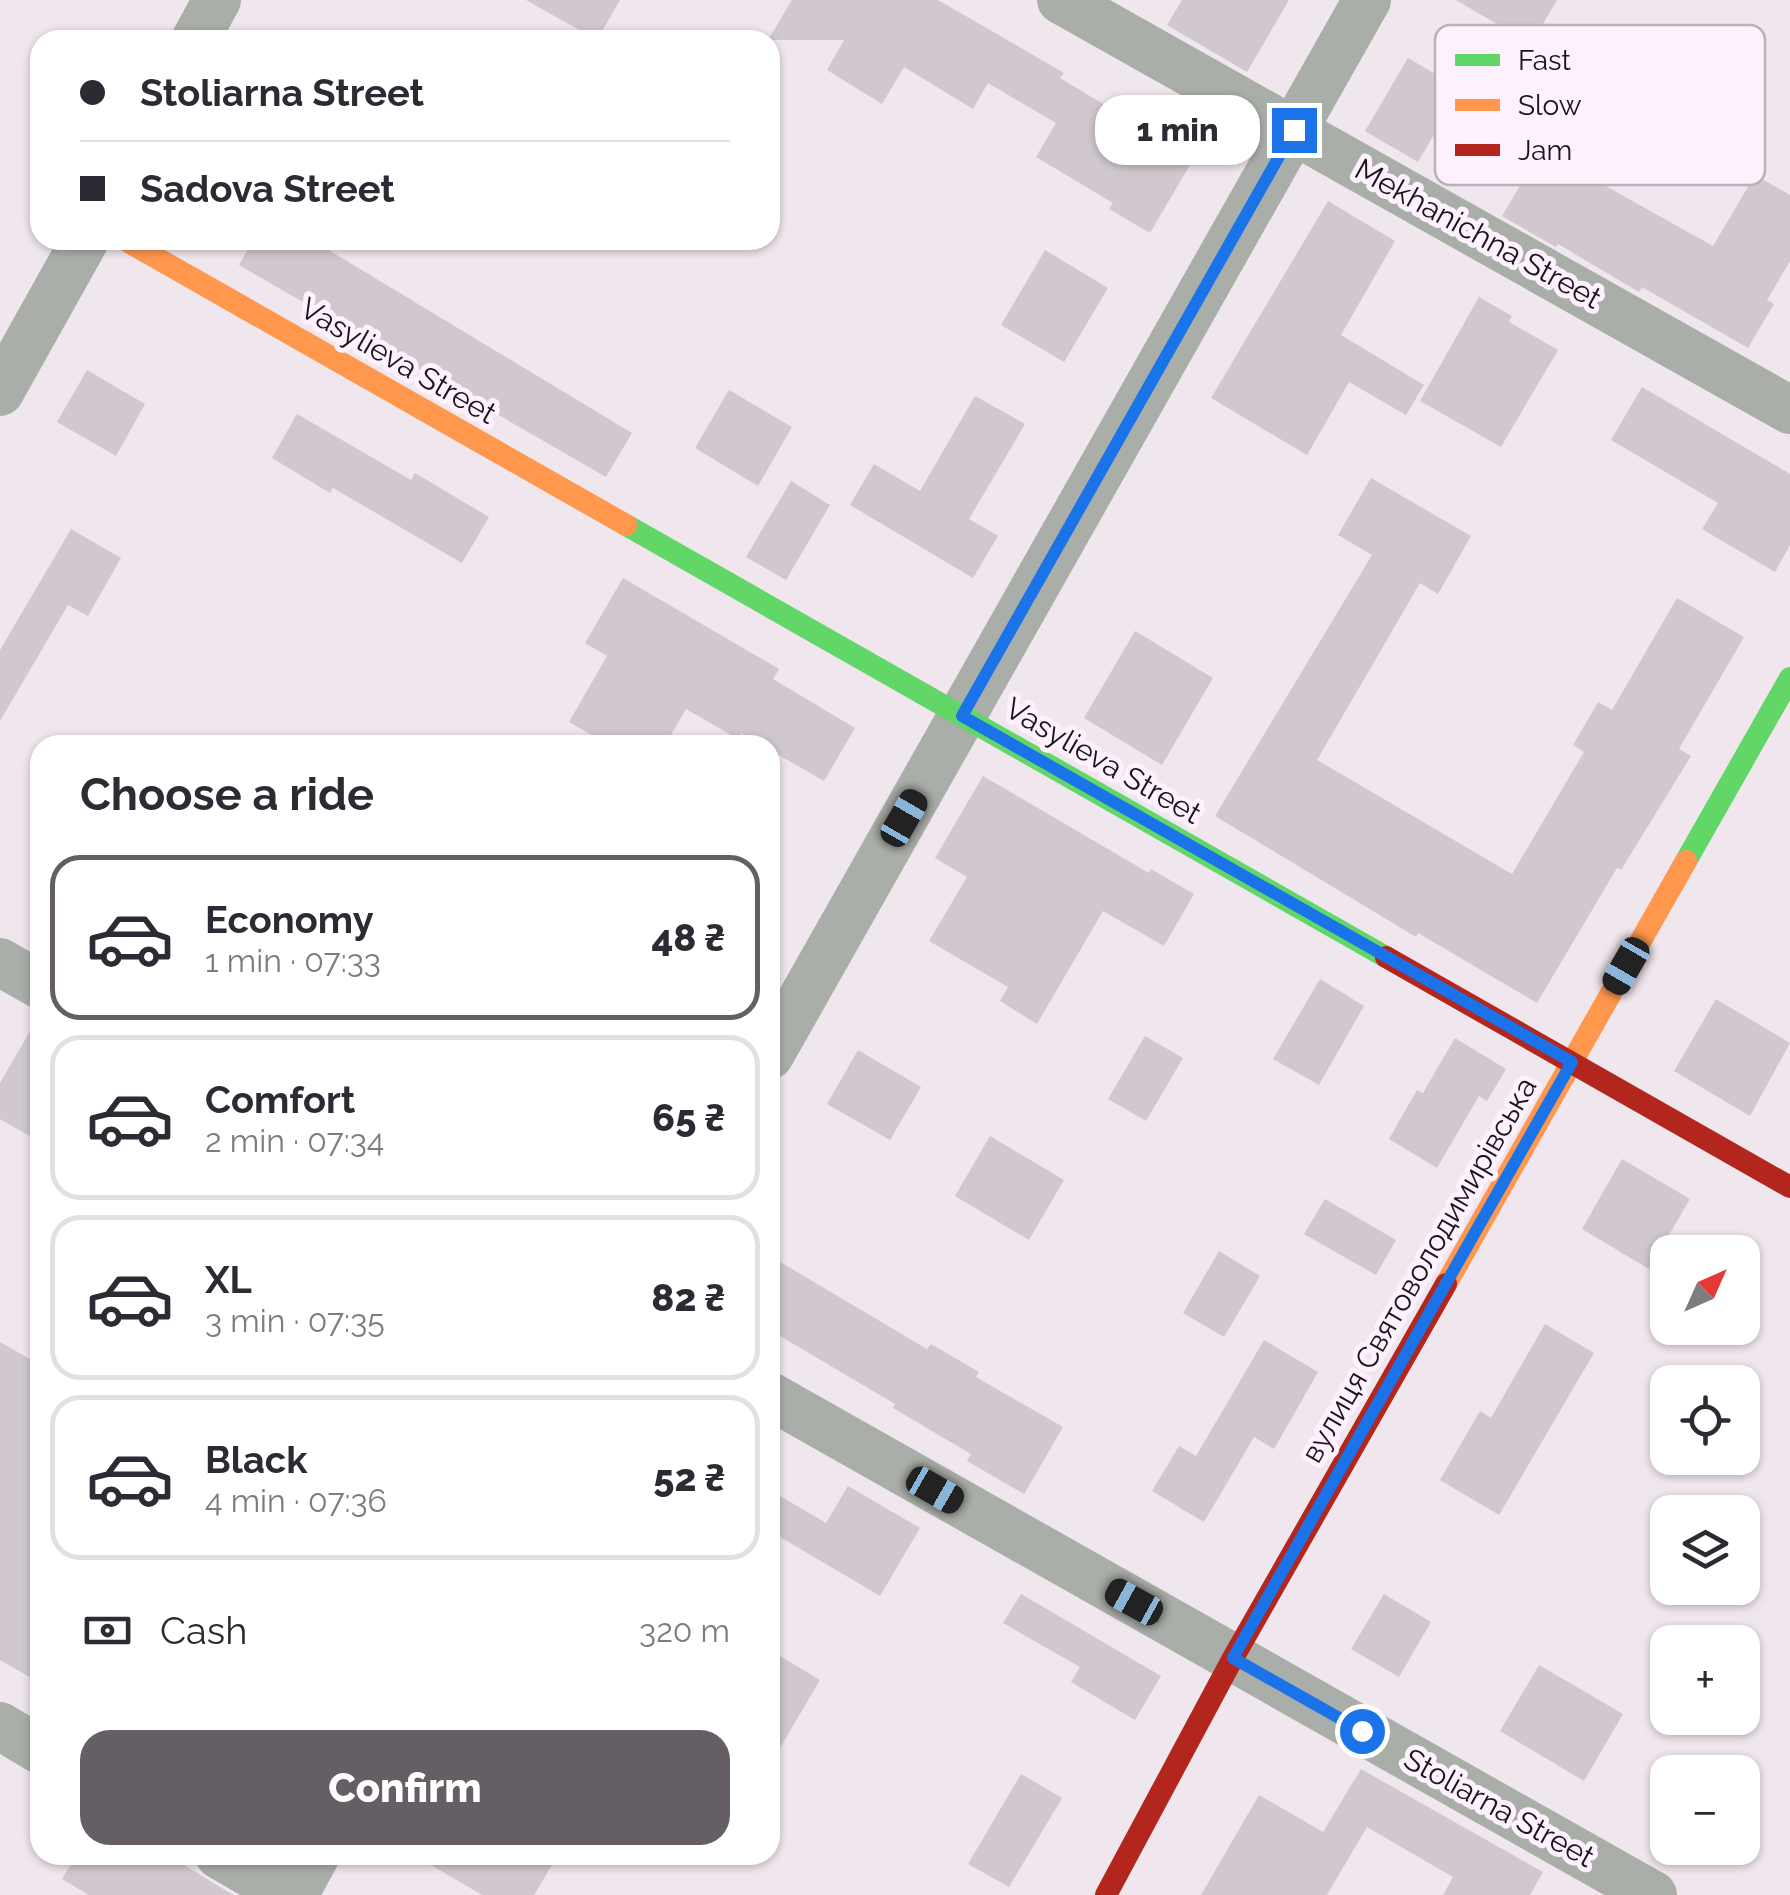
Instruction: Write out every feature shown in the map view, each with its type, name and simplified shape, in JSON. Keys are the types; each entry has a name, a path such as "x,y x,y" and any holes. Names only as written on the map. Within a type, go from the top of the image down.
{"street":[{"path":"200,30 217,0"},
{"name":"Mekhanichna Street","path":"1061,0 1790,410"},
{"path":"780,1037 1368,0"},
{"path":"0,392 80,250"},
{"name":"Vasylieva Street","path":"142,250 1790,1186"},
{"name":"вулиця Святоволодимирівська","path":"1106,1895 1233,1658 1790,678"},
{"path":"0,962 30,979"},
{"name":"Stoliarna Street","path":"780,1402 1653,1895"},
{"path":"0,1726 30,1744"},
{"path":"238,1865 291,1895 310,1865"}],"building":[{"path":"526,0 620,0 603,30 579,30"},
{"path":"792,0 938,0 1064,73 1060,78 1153,134 1160,122 1201,146 1150,233 1109,209 1113,203 1036,157 1056,123 988,83 973,109 904,67 882,104 827,70 844,40 780,40 780,30 774,30"},
{"path":"1182,0 1289,0 1247,72 1167,25"},
{"path":"1456,0 1557,0 1542,25 1499,25"},
{"path":"1408,58 1435,74 1435,133 1418,162 1365,131"},
{"path":"1765,181 1790,195 1790,261 1767,300 1774,304 1748,348 1642,287 1639,292 1502,216 1520,185 1604,185 1713,246 1749,185 1765,185"},
{"path":"1328,201 1395,241 1341,335 1424,385 1406,415 1349,382 1307,455 1211,398"},
{"path":"247,250 329,250 632,433 606,477 239,265"},
{"path":"1045,250 1108,288 1064,362 1001,325"},
{"path":"1479,297 1512,316 1509,322 1558,350 1501,447 1420,401"},
{"path":"87,370 145,404 116,456 57,422"},
{"path":"1642,387 1790,474 1790,545 1775,572 1702,529 1718,503 1611,440"},
{"path":"729,390 792,427 758,486 695,448"},
{"path":"975,396 1025,424 969,519 998,536 973,578 850,505 874,464 920,491"},
{"path":"297,414 411,480 415,473 489,517 462,563 333,488 330,493 272,458"},
{"path":"1371,478 1471,536 1438,594 1420,583 1317,760 1512,874 1584,752 1573,745 1598,702 1612,710 1677,598 1744,637 1679,749 1691,756 1621,870 1617,868 1537,1003 1418,933 1416,937 1215,816 1372,555 1338,535"},
{"path":"791,481 830,505 786,580 746,557"},
{"path":"71,529 121,558 88,616 68,605 0,721 0,650"},
{"path":"623,578 779,669 773,679 855,728 824,781 780,756 780,735 731,735 686,709 671,735 592,735 569,722 607,656 585,643"},
{"path":"1135,631 1213,678 1162,765 1084,718"},
{"path":"983,776 1149,873 1151,869 1194,894 1164,946 1103,911 1037,1024 1000,1001 1008,987 929,941 967,877 935,858"},
{"path":"1320,979 1364,1006 1319,1085 1273,1059"},
{"path":"1716,999 1790,1043 1750,1116 1674,1071"},
{"path":"30,1031 30,1136 0,1119 0,1083"},
{"path":"1145,1036 1183,1058 1146,1121 1108,1099"},
{"path":"1455,1038 1506,1069 1487,1101 1479,1096 1437,1168 1389,1139 1417,1090 1423,1093"},
{"path":"858,1050 921,1087 890,1140 827,1104"},
{"path":"990,1136 1064,1180 1029,1240 955,1196"},
{"path":"1622,1159 1690,1199 1669,1235 1650,1235 1649,1269 1582,1229"},
{"path":"1325,1199 1396,1240 1376,1275 1304,1234"},
{"path":"1219,1251 1260,1276 1224,1337 1183,1313"},
{"path":"780,1262 927,1349 931,1344 979,1372 976,1377 1063,1427 1024,1494 967,1461 971,1454 893,1408 895,1404 780,1336"},
{"path":"1545,1324 1594,1353 1499,1515 1440,1480 1480,1411 1491,1418"},
{"path":"1264,1340 1318,1372 1274,1449 1254,1437 1204,1522 1152,1491 1179,1446 1196,1456"},
{"path":"0,1342 30,1359 30,1677 0,1660"},
{"path":"848,1486 920,1528 880,1596 780,1537 780,1496 826,1523"},
{"path":"1021,1594 1161,1676 1135,1720 1071,1682 1080,1667 1003,1623"},
{"path":"1384,1594 1431,1622 1399,1677 1351,1649"},
{"path":"780,1656 820,1680 780,1748"},
{"path":"1539,1665 1623,1714 1584,1781 1500,1731"},
{"path":"1361,1769 1543,1872 1530,1895 1443,1895 1453,1877 1367,1827 1327,1895 1201,1895 1259,1795 1323,1832"},
{"path":"1021,1774 1062,1798 1009,1887 968,1864"},
{"path":"70,1865 184,1865 233,1895 89,1895 62,1879"},
{"path":"431,1865 552,1865 534,1895 482,1895"}],"traffic: fast":[{"path":"626,525 1386,957"},
{"path":"1686,861 1790,678"}],"traffic: slow":[{"path":"143,250 626,525"},
{"path":"1446,1284 1686,861"}],"traffic: jam":[{"path":"1386,957 1790,1187"},
{"path":"1106,1895 1233,1658 1446,1284"}],"route":[{"path":"1294,130 962,716 1572,1062 1233,1658 1362,1731"}]}
